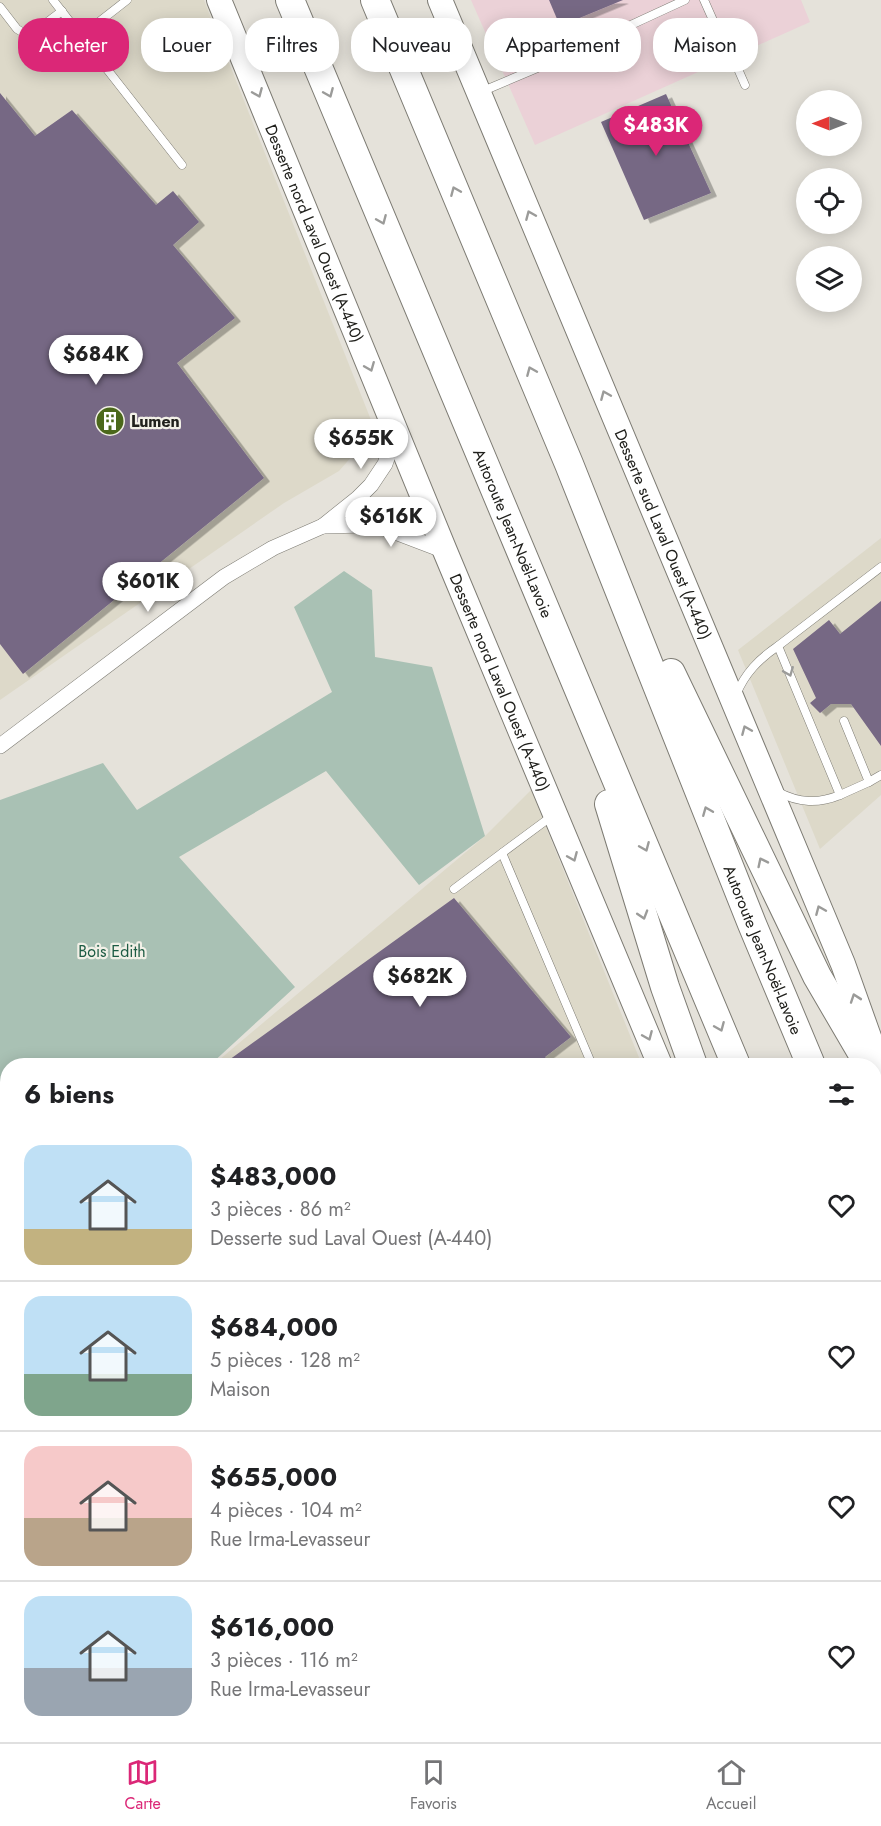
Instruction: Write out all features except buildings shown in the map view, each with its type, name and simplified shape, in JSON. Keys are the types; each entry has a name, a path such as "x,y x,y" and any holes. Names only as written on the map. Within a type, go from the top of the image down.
{"highway":[{"name":"Autoroute Jean-Noël-Lavoie","path":"290,0 733,1058"},
{"name":"Autoroute Jean-Noël-Lavoie","path":"375,0 569,464 752,924 809,1058"},
{"path":"569,464 816,976 865,1058"},
{"path":"566,658 665,987 690,1058"}],"main road":[{"name":"Desserte nord Laval Ouest (A-440)","path":"219,0 445,551 657,1058"},
{"name":"Desserte sud Laval Ouest (A-440)","path":"440,0 843,964 876,1058"}],"street":[{"path":"0,746 224,577 282,544 323,526 371,485 385,464 396,432"},
{"path":"323,526 382,527 445,551"}],"lane":[{"path":"53,0 67,18"},
{"path":"104,18 127,0"},
{"path":"478,93 685,0"},
{"path":"704,0 745,85"},
{"path":"0,8 17,29 27,35 38,30 62,11"},
{"path":"109,72 182,165"},
{"path":"734,702 747,673 758,660 881,567"},
{"path":"778,646 840,795"},
{"path":"844,722 869,782"},
{"path":"770,788 786,797 819,802 840,795 881,775"},
{"path":"454,889 555,814"},
{"path":"501,853 589,1058"}],"shaded area":[{"path":"0,0 204,0 211,18 141,18 141,72 233,72 375,430 339,471 284,503 0,700"},
{"path":"471,0 801,0 810,22 758,45 758,18 653,18 653,72 698,72 535,145 503,72 641,72 641,18 484,18 484,29"},
{"path":"881,538 881,795 820,849 738,650"},
{"path":"531,790 639,1058 221,1058 485,836"}],"green space":[{"name":"Bois Edith","path":"344,571 372,590 375,657 432,667 485,836 419,885 326,771 179,857 295,987 218,1058 0,1058 0,800 103,763 137,810 332,692 294,607"}],"place":[{"name":"Lumen","path":"110,421"}]}
